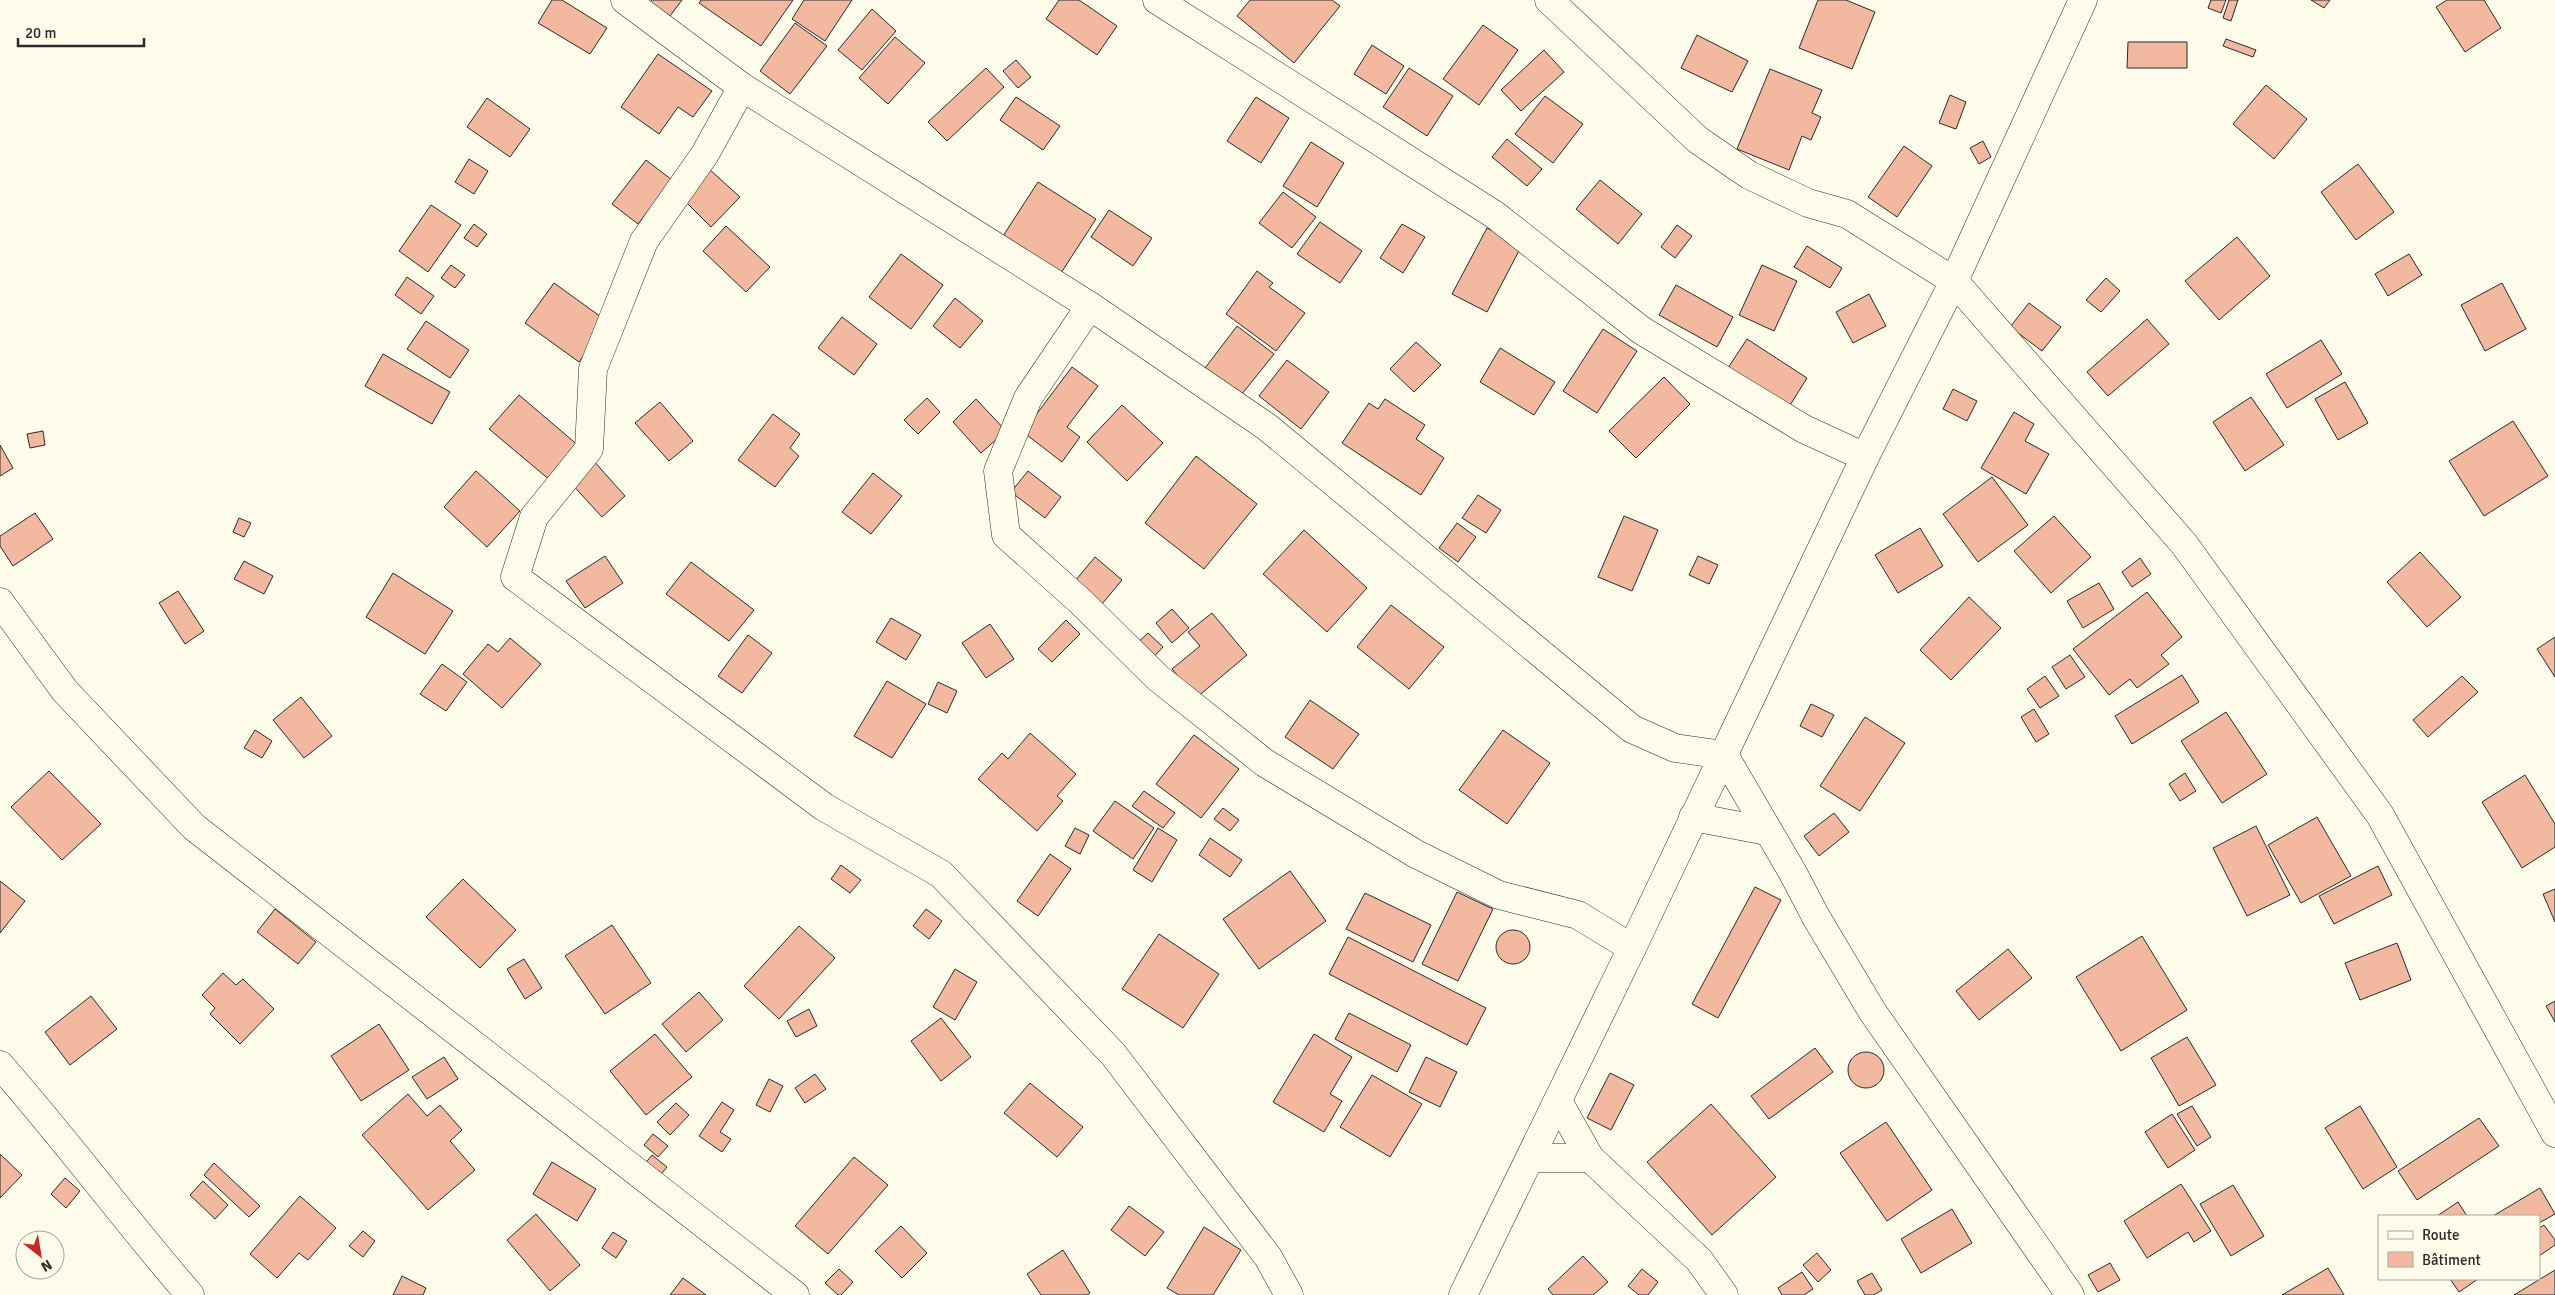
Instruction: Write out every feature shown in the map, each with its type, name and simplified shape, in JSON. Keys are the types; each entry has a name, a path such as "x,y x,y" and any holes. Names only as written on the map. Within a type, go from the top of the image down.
{"main road":[{"path":"625,0 742,87 1090,306 1267,427 1632,729 1676,748 1724,755"},
{"path":"1157,0 1495,215 1641,330 1804,429 1865,457"},
{"path":"1549,0 1698,140 1749,175 1808,203 1847,214 1954,280 2184,544 2380,815 2555,1133"},
{"path":"1464,1295 1632,948 1865,457 1954,280 2083,0"},
{"path":"742,87 705,154 644,241 593,369 589,449 534,517 515,578 824,808 941,874 1113,1054 1268,1256 1289,1295"},
{"path":"1090,306 1028,398 998,471 1006,535 1080,601 1158,678 1265,763 1416,854 1499,894 1578,915 1632,948"},
{"path":"0,602 65,691 194,826 795,1295"},
{"path":"1724,755 1872,1011 2070,1295"},
{"path":"1693,817 1767,830"},
{"path":"0,1065 49,1121 142,1239 190,1295"},
{"path":"1558,1101 1590,1158 1699,1260 1724,1295"},
{"path":"1531,1158 1590,1158"}],"building":[{"path":"552,0 562,0 607,28 590,54 538,23"},
{"path":"652,0 682,0 670,16 650,2"},
{"path":"701,0 793,0 761,46 699,3"},
{"path":"804,0 852,0 825,41 792,19"},
{"path":"1059,0 1079,0 1117,26 1097,55 1046,19"},
{"path":"1250,0 1332,0 1340,6 1294,63 1237,16"},
{"path":"1818,0 1846,0 1875,12 1852,69 1799,48"},
{"path":"2211,0 2226,0 2221,13 2208,8"},
{"path":"2229,0 2238,0 2231,21 2223,18"},
{"path":"2311,0 2330,0 2324,8"},
{"path":"2447,0 2484,0 2501,28 2465,52 2436,7"},
{"path":"872,9 896,31 862,70 838,50"},
{"path":"795,23 827,46 790,94 760,71"},
{"path":"1483,25 1518,50 1479,105 1443,79"},
{"path":"1697,35 1748,61 1732,92 1681,68"},
{"path":"895,37 925,63 888,104 859,78"},
{"path":"2226,39 2256,50 2253,57 2223,46"},
{"path":"2128,42 2187,42 2187,68 2127,68"},
{"path":"1372,45 1404,66 1386,94 1354,74"},
{"path":"1544,50 1564,72 1521,111 1501,90"},
{"path":"658,54 712,91 693,117 678,107 659,134 621,107"},
{"path":"1016,60 1031,77 1018,88 1003,71"},
{"path":"986,68 1004,87 947,141 928,122"},
{"path":"1409,68 1453,96 1427,136 1383,107"},
{"path":"1770,69 1822,90 1812,113 1821,117 1811,140 1802,136 1789,170 1737,149"},
{"path":"2266,85 2307,119 2274,159 2233,124"},
{"path":"1950,95 1966,102 1956,129 1939,123"},
{"path":"1545,96 1583,124 1553,163 1515,134"},
{"path":"1016,97 1060,126 1043,150 1000,120"},
{"path":"1256,97 1289,118 1261,163 1227,141"},
{"path":"487,98 530,129 510,157 467,127"},
{"path":"1507,139 1542,169 1527,186 1492,157"},
{"path":"1983,141 1991,157 1979,164 1970,148"},
{"path":"1311,142 1344,163 1317,207 1283,186"},
{"path":"1904,146 1932,166 1897,217 1868,197"},
{"path":"469,159 488,171 474,194 455,182"},
{"path":"646,160 672,180 638,224 612,204"},
{"path":"2358,164 2394,212 2356,240 2321,192"},
{"path":"709,169 740,197 711,227 682,198"},
{"path":"1600,180 1642,214 1618,244 1576,209"},
{"path":"1038,182 1096,219 1061,273 1003,236"},
{"path":"1283,192 1316,217 1292,248 1259,223"},
{"path":"431,205 461,225 428,272 399,251"},
{"path":"1109,210 1152,238 1133,266 1091,237"},
{"path":"1320,222 1362,251 1340,283 1297,254"},
{"path":"474,224 487,234 477,247 464,238"},
{"path":"1402,224 1425,237 1403,273 1380,258"},
{"path":"1677,225 1692,236 1675,258 1661,247"},
{"path":"726,226 770,267 746,292 703,251"},
{"path":"1487,228 1522,245 1487,312 1452,294"},
{"path":"2237,237 2270,276 2219,320 2185,281"},
{"path":"1807,246 1842,268 1830,288 1794,267"},
{"path":"901,254 943,285 911,329 869,297"},
{"path":"2409,254 2422,275 2388,296 2375,274"},
{"path":"451,265 465,275 455,288 441,278"},
{"path":"1762,265 1797,281 1774,331 1739,315"},
{"path":"1257,271 1273,283 1269,287 1305,313 1276,351 1226,314"},
{"path":"407,277 434,296 421,314 395,295"},
{"path":"2106,278 2120,291 2101,312 2086,300"},
{"path":"554,283 608,322 579,362 525,323"},
{"path":"2502,283 2526,329 2485,351 2461,305"},
{"path":"1676,285 1733,317 1717,347 1659,315"},
{"path":"1869,294 1886,326 1853,343 1836,312"},
{"path":"955,298 983,321 960,348 933,326"},
{"path":"2029,303 2061,327 2042,351 2010,327"},
{"path":"842,317 877,344 854,375 818,348"},
{"path":"2147,319 2169,344 2108,396 2087,372"},
{"path":"426,321 469,350 450,378 407,349"},
{"path":"1237,326 1274,354 1238,399 1202,372"},
{"path":"1603,329 1637,351 1597,413 1563,391"},
{"path":"1747,339 1807,378 1787,410 1726,371"},
{"path":"2321,340 2342,374 2287,408 2266,374"},
{"path":"1416,342 1441,365 1414,392 1390,369"},
{"path":"1500,348 1555,382 1534,415 1480,382"},
{"path":"383,354 450,392 432,424 365,386"},
{"path":"1287,360 1329,392 1301,429 1259,396"},
{"path":"1072,367 1098,386 1067,427 1080,437 1062,462 1023,432"},
{"path":"1664,377 1690,404 1636,458 1609,431"},
{"path":"2345,382 2368,423 2338,440 2315,399"},
{"path":"1953,389 1977,401 1967,421 1943,409"},
{"path":"519,395 580,447 551,481 489,429"},
{"path":"2251,397 2284,445 2245,471 2213,422"},
{"path":"927,398 940,412 918,434 904,420"},
{"path":"976,399 1006,431 981,453 953,422"},
{"path":"1385,399 1425,425 1416,439 1444,458 1421,495 1342,443 1369,403 1378,409"},
{"path":"660,402 693,441 669,461 635,423"},
{"path":"1122,405 1163,443 1127,481 1087,442"},
{"path":"2014,412 2034,424 2025,441 2049,454 2026,494 1981,468"},
{"path":"773,414 800,434 790,448 799,456 775,487 738,460"},
{"path":"2513,421 2548,476 2484,516 2449,461"},
{"path":"43,431 45,445 30,448 27,434"},
{"path":"0,445 13,468 0,476"},
{"path":"1196,456 1257,504 1204,569 1145,523"},
{"path":"592,459 625,496 602,517 568,480"},
{"path":"476,471 520,511 487,547 444,507"},
{"path":"1028,471 1061,497 1045,518 1011,492"},
{"path":"873,473 902,496 871,534 842,512"},
{"path":"1992,477 2028,525 1978,562 1943,514"},
{"path":"1478,495 1501,510 1486,533 1462,518"},
{"path":"35,513 53,539 13,566 0,546 0,536"},
{"path":"1624,516 1658,530 1632,591 1598,577"},
{"path":"2054,516 2091,557 2051,593 2014,551"},
{"path":"239,518 251,523 244,537 233,532"},
{"path":"1457,523 1476,537 1458,562 1439,548"},
{"path":"1920,528 1943,566 1898,593 1875,555"},
{"path":"1304,530 1367,588 1327,632 1263,574"},
{"path":"2420,552 2461,597 2427,627 2387,582"},
{"path":"605,556 623,583 585,608 566,581"},
{"path":"1698,556 1718,565 1709,584 1689,575"},
{"path":"1095,557 1122,580 1102,604 1075,581"},
{"path":"2140,558 2151,574 2132,587 2122,572"},
{"path":"244,561 273,576 264,594 234,579"},
{"path":"691,562 754,610 729,641 666,594"},
{"path":"393,573 453,611 425,654 366,617"},
{"path":"2099,583 2114,609 2083,628 2067,601"},
{"path":"178,591 204,631 185,644 159,603"},
{"path":"2147,592 2182,637 2161,655 2169,664 2137,688 2130,679 2109,695 2073,649"},
{"path":"1969,597 2001,628 1951,680 1920,650"},
{"path":"1391,605 1444,647 1409,689 1357,647"},
{"path":"1172,609 1189,628 1172,643 1156,623"},
{"path":"1212,613 1247,655 1196,698 1172,669 1200,646 1188,632"},
{"path":"891,618 921,635 906,660 876,642"},
{"path":"1066,620 1080,634 1052,662 1038,649"},
{"path":"990,624 1014,659 986,678 962,643"},
{"path":"1148,633 1163,647 1148,663 1132,648"},
{"path":"748,635 772,653 742,693 718,676"},
{"path":"2555,637 2555,677 2537,649"},
{"path":"510,638 541,664 502,708 463,674 488,644 498,652"},
{"path":"2070,655 2085,677 2066,689 2052,667"},
{"path":"442,664 467,682 446,711 420,694"},
{"path":"2182,675 2199,702 2132,744 2115,716"},
{"path":"2045,676 2059,696 2040,708 2027,689"},
{"path":"2462,676 2478,692 2428,737 2413,720"},
{"path":"887,681 926,704 892,758 854,736"},
{"path":"938,682 957,691 947,713 928,704"},
{"path":"301,697 332,736 304,758 273,720"},
{"path":"1310,700 1359,734 1333,769 1285,737"},
{"path":"1811,704 1834,715 1822,737 1800,726"},
{"path":"2034,709 2049,734 2036,742 2021,717"},
{"path":"2226,712 2267,774 2222,803 2181,741"},
{"path":"1865,717 1905,743 1860,811 1820,786"},
{"path":"255,730 272,741 262,758 244,748"},
{"path":"1503,730 1550,763 1507,824 1459,790"},
{"path":"1030,733 1076,774 1057,796 1063,801 1037,831 978,779 1002,753 1008,759"},
{"path":"1194,735 1239,769 1201,818 1156,784"},
{"path":"49,771 101,824 62,860 11,807"},
{"path":"2185,773 2196,791 2180,801 2169,784"},
{"path":"2525,775 2555,824 2555,847 2522,868 2482,802"},
{"path":"1144,791 1175,813 1163,828 1132,806"},
{"path":"1115,801 1154,828 1133,859 1093,831"},
{"path":"1223,808 1239,820 1230,831 1214,819"},
{"path":"1834,813 1849,832 1819,856 1804,836"},
{"path":"2317,817 2351,876 2301,903 2268,845"},
{"path":"2256,826 2290,895 2247,916 2213,848"},
{"path":"1075,828 1089,835 1080,854 1065,846"},
{"path":"1158,828 1177,840 1152,882 1133,870"},
{"path":"1210,838 1242,860 1230,877 1199,855"},
{"path":"1050,854 1071,869 1038,916 1017,901"},
{"path":"841,865 861,880 850,893 831,879"},
{"path":"2378,866 2392,895 2334,924 2319,896"},
{"path":"1290,871 1326,921 1259,969 1223,919"},
{"path":"463,879 516,930 480,968 426,917"},
{"path":"0,881 25,901 0,933"},
{"path":"1755,887 1781,900 1718,1018 1692,1004"},
{"path":"2555,889 2555,922 2543,894"},
{"path":"1457,892 1493,909 1458,981 1422,964"},
{"path":"1365,893 1431,925 1413,962 1346,929"},
{"path":"275,909 316,942 298,964 257,932"},
{"path":"926,909 942,921 929,939 913,926"},
{"path":"612,925 651,983 605,1014 565,956"},
{"path":"799,926 835,958 779,1019 744,986"},
{"path":"1513,930 1525,935 1530,947 1525,959 1513,964 1501,959 1496,947 1501,935"},
{"path":"1159,934 1219,974 1183,1028 1122,989"},
{"path":"2142,936 2187,1010 2121,1051 2076,977"},
{"path":"1348,937 1486,1008 1467,1045 1329,974"},
{"path":"2397,943 2411,980 2360,1000 2345,963"},
{"path":"2008,949 2032,978 1979,1020 1956,991"},
{"path":"524,959 542,988 525,999 507,969"},
{"path":"955,969 977,982 955,1020 933,1007"},
{"path":"223,973 236,985 243,979 274,1009 240,1044 210,1014 215,1008 202,995"},
{"path":"699,992 723,1020 686,1052 662,1024"},
{"path":"91,996 117,1029 70,1065 45,1032"},
{"path":"2555,1001 2555,1022 2546,1006"},
{"path":"809,1009 817,1026 796,1037 787,1021"},
{"path":"1349,1013 1411,1045 1397,1072 1335,1039"},
{"path":"941,1018 971,1057 941,1081 911,1041"},
{"path":"379,1024 409,1070 361,1101 331,1056"},
{"path":"655,1034 692,1077 646,1115 610,1071"},
{"path":"1314,1034 1352,1057 1330,1094 1342,1101 1324,1132 1273,1102"},
{"path":"2187,1037 2216,1085 2179,1106 2151,1058"},
{"path":"1815,1048 1833,1072 1769,1119 1751,1096"},
{"path":"1866,1052 1873,1053 1879,1057 1883,1063 1883,1077 1879,1083 1873,1087 1866,1088 1859,1087 1853,1083 1849,1077 1848,1070 1849,1063 1853,1057 1859,1053"},
{"path":"444,1057 458,1079 427,1099 412,1077"},
{"path":"1426,1057 1457,1072 1440,1107 1409,1092"},
{"path":"1610,1073 1634,1085 1611,1130 1587,1118"},
{"path":"815,1074 826,1089 805,1103 795,1088"},
{"path":"1372,1075 1422,1104 1390,1157 1340,1127"},
{"path":"769,1079 783,1086 770,1112 756,1105"},
{"path":"1030,1083 1083,1127 1057,1157 1004,1113"},
{"path":"408,1094 427,1116 440,1105 462,1130 450,1141 475,1170 428,1210 362,1135"},
{"path":"722,1102 734,1110 720,1132 731,1139 722,1152 699,1136"},
{"path":"676,1103 689,1115 670,1135 657,1122"},
{"path":"1711,1104 1776,1177 1712,1235 1647,1162"},
{"path":"2192,1106 2211,1137 2197,1146 2177,1114"},
{"path":"2360,1106 2397,1167 2363,1189 2325,1128"},
{"path":"2172,1114 2195,1150 2168,1168 2145,1132"},
{"path":"2479,1118 2499,1146 2417,1200 2398,1171"},
{"path":"1886,1122 1932,1190 1887,1221 1840,1153"},
{"path":"653,1134 668,1146 658,1157 644,1145"},
{"path":"0,1154 22,1175 0,1198"},
{"path":"652,1155 667,1167 658,1178 643,1166"},
{"path":"854,1157 888,1185 828,1254 795,1226"},
{"path":"552,1162 596,1189 577,1221 533,1194"},
{"path":"214,1163 260,1206 249,1217 204,1175"},
{"path":"65,1178 80,1191 66,1208 51,1194"},
{"path":"203,1181 228,1205 215,1219 190,1195"},
{"path":"2181,1184 2211,1231 2194,1242 2188,1232 2147,1258 2124,1221"},
{"path":"2233,1185 2264,1236 2231,1256 2200,1204"},
{"path":"2540,1188 2555,1214 2540,1222 2540,1215 2495,1215"},
{"path":"300,1196 336,1228 308,1260 299,1253 277,1278 250,1254"},
{"path":"2458,1202 2466,1215 2438,1215"},
{"path":"1129,1206 1164,1232 1145,1256 1111,1230"},
{"path":"1952,1209 1972,1243 1921,1273 1901,1239"},
{"path":"536,1214 580,1265 550,1291 507,1240"},
{"path":"2544,1225 2555,1240 2555,1245 2540,1255 2540,1227"},
{"path":"901,1226 927,1253 902,1278 875,1251"},
{"path":"1204,1227 1241,1250 1213,1295 1179,1295 1167,1288"},
{"path":"363,1231 375,1241 363,1257 349,1246"},
{"path":"613,1232 627,1241 616,1258 602,1248"},
{"path":"1063,1250 1090,1293 1087,1295 1041,1295 1027,1274"},
{"path":"1817,1253 1831,1270 1818,1282 1803,1265"},
{"path":"1583,1256 1608,1282 1593,1295 1553,1295 1548,1289"},
{"path":"2110,1263 2120,1280 2098,1292 2088,1275"},
{"path":"2328,1268 2344,1295 2282,1295"},
{"path":"839,1269 853,1282 841,1295 838,1295 825,1283"},
{"path":"1642,1269 1658,1282 1648,1295 1639,1295 1628,1286"},
{"path":"2555,1270 2555,1295 2514,1295 2540,1280"},
{"path":"1802,1272 1813,1289 1804,1295 1782,1295 1778,1288"},
{"path":"1872,1273 1882,1290 1874,1295 1865,1295 1857,1281"},
{"path":"402,1276 426,1288 423,1295 393,1295"},
{"path":"683,1278 706,1295 670,1295"},
{"path":"2451,1280 2477,1280 2459,1292"}]}
